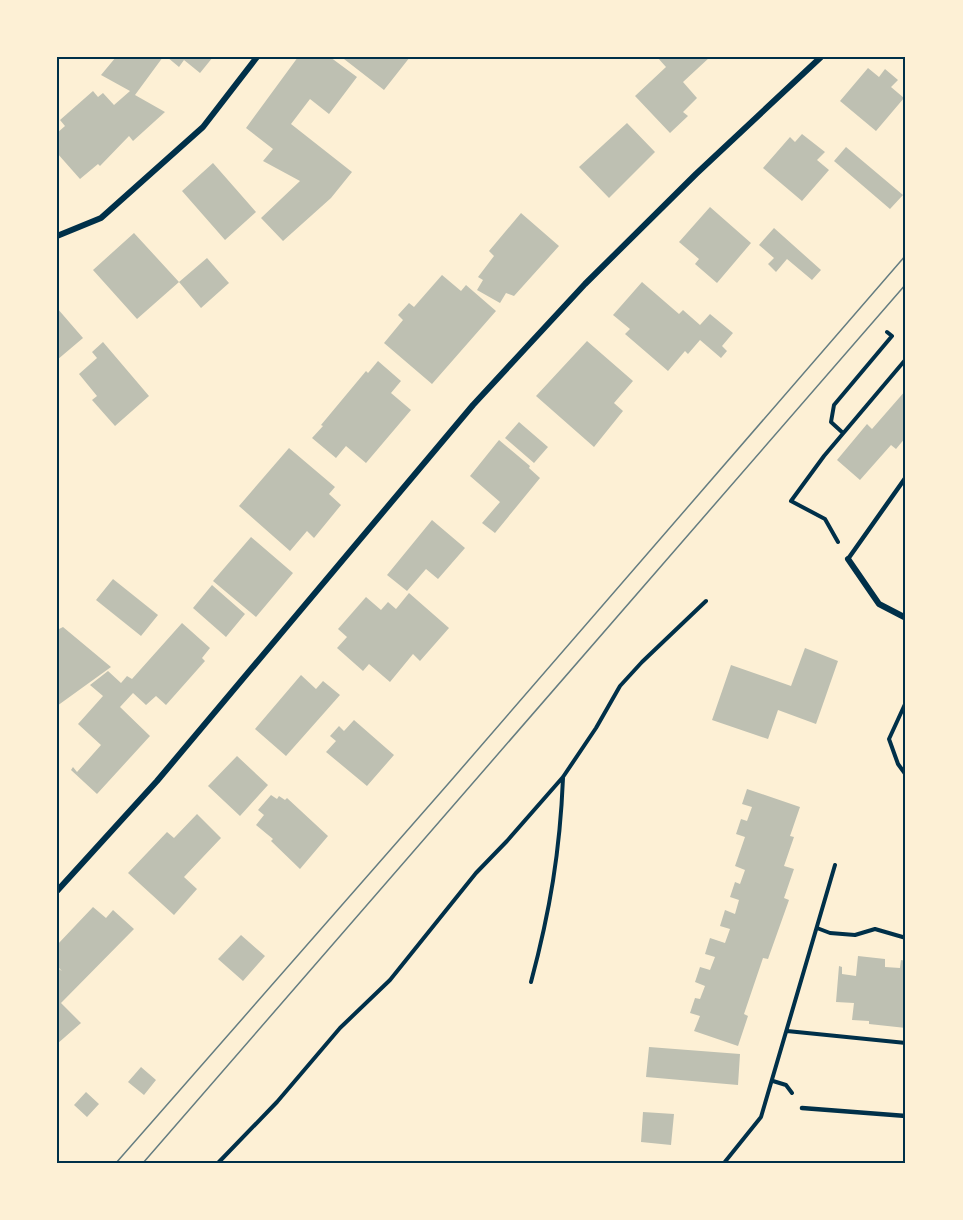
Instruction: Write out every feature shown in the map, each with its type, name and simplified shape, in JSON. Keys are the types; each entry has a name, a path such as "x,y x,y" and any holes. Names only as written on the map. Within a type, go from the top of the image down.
{"street":[{"path":"57,236 101,218 203,127 257,57"},
{"path":"57,891 157,781 497,379 585,284 696,174 820,57"},
{"path":"849,560 879,604 906,618"}],"lane":[{"path":"849,560 906,477"},
{"path":"802,1108 906,1116"}],"path":[{"path":"843,433 831,422 834,405 892,336 887,332"},
{"path":"849,560 825,519 791,501 843,433 906,359"},
{"path":"219,1163 277,1102 340,1028 390,980 476,873 563,777 596,728 620,686 706,601"},
{"path":"906,702 889,739 898,764 906,775"},
{"path":"531,982 544,935 557,867 563,777"},
{"path":"724,1163 761,1117 835,865"},
{"path":"817,928 830,933 855,935 875,929 906,938"},
{"path":"788,1031 906,1043"}],"building":[{"path":"116,57 163,57 135,95 165,112 133,141 129,136 100,166 98,164 80,179 57,153 57,133 65,126 60,120 93,91 98,97 103,93 114,105 130,91 101,75"},
{"path":"167,57 213,57 200,73 184,60 179,67"},
{"path":"298,57 323,59 330,57 357,77 329,114 310,99 291,124 352,172 331,198 283,241 261,218 300,181 263,161 273,149 246,128"},
{"path":"346,57 410,57 384,90 344,59"},
{"path":"657,57 710,57 683,82 697,98 683,112 688,116 670,133 635,96 666,67"},
{"path":"868,68 879,77 885,69 898,80 891,87 904,98 876,131 840,101"},
{"path":"627,123 655,152 609,198 579,167"},
{"path":"802,134 825,152 817,160 829,170 802,201 763,168 790,137 795,142"},
{"path":"846,147 903,195 890,209 834,161"},
{"path":"213,163 256,212 225,240 182,191"},
{"path":"710,207 751,243 717,283 695,264 699,259 679,242"},
{"path":"521,213 559,246 514,296 506,293 500,303 477,290 483,280 478,277 494,256 489,251"},
{"path":"774,228 821,270 812,280 787,259 776,272 768,264 774,258 759,245"},
{"path":"134,233 179,282 137,319 93,270"},
{"path":"207,258 229,283 201,308 179,282"},
{"path":"442,275 461,291 466,285 496,311 432,384 384,343 403,320 398,315 409,303 414,307"},
{"path":"642,282 679,314 683,310 700,325 710,314 733,333 722,346 727,351 721,358 700,340 688,354 685,351 668,371 625,334 630,329 613,315"},
{"path":"57,308 83,338 57,360"},
{"path":"587,341 633,381 614,403 623,411 594,447 536,396"},
{"path":"103,342 149,396 115,426 92,400 97,396 79,374 97,358 92,352"},
{"path":"378,361 401,381 391,393 411,410 366,463 346,446 336,458 312,438 366,371 368,373"},
{"path":"906,390 906,437 896,449 891,445 860,480 837,460 867,424 872,429"},
{"path":"519,422 548,447 534,463 505,438"},
{"path":"499,440 530,466 529,468 540,478 495,533 482,523 500,502 470,476"},
{"path":"289,448 335,487 329,494 341,505 314,538 307,531 290,551 239,506"},
{"path":"432,520 465,548 438,579 426,569 407,591 387,575"},
{"path":"251,537 293,573 256,617 213,581"},
{"path":"113,579 158,615 141,636 96,600"},
{"path":"212,585 245,614 226,637 193,608"},
{"path":"409,593 449,628 420,661 413,654 390,682 369,664 363,671 337,648 347,637 338,629 366,597 381,610 388,602 396,609"},
{"path":"182,623 210,648 202,658 205,661 166,705 156,696 146,705 133,693 120,707 150,736 97,794 71,770 73,767 77,772 101,745 78,724 103,696 90,685 108,671 121,683 127,676 132,679"},
{"path":"63,627 111,667 57,706 57,630"},
{"path":"805,648 838,661 816,724 778,710 768,739 712,720 731,665 791,686"},
{"path":"301,675 316,689 323,681 340,695 286,756 255,729"},
{"path":"354,720 394,755 367,786 326,752 336,741 330,736 339,726 344,731"},
{"path":"237,756 268,785 240,816 208,786"},
{"path":"747,789 800,807 790,836 794,837 784,866 794,869 784,898 789,900 768,959 763,958 744,1014 748,1016 738,1046 694,1031 700,1016 690,1013 695,998 700,999 705,986 695,982 700,967 710,970 715,957 705,954 710,938 725,943 730,929 720,926 725,910 735,914 739,900 730,897 735,882 740,884 745,870 735,866 745,837 736,834 741,819 747,821 752,807 742,804"},
{"path":"271,795 277,799 279,796 285,800 287,798 328,836 300,869 271,841 273,839 256,825 264,815 258,810"},
{"path":"197,814 221,838 184,877 197,889 174,915 128,873 167,832 174,838"},
{"path":"93,907 106,918 113,910 134,929 61,1003 81,1023 57,1044 57,968 62,971 57,966 57,945"},
{"path":"241,935 265,956 243,981 218,959"},
{"path":"858,956 885,959 885,967 900,968 901,960 906,961 906,1028 852,1020 854,1003 836,1002 839,966 842,967 842,974 856,976"},
{"path":"649,1047 740,1054 738,1085 646,1077"},
{"path":"141,1067 156,1080 144,1095 128,1082"},
{"path":"86,1092 99,1104 87,1117 74,1105"},
{"path":"643,1112 674,1114 671,1145 641,1142"}],"tram line":[{"path":"116,1163 906,255"},
{"path":"143,1163 906,284"}]}
